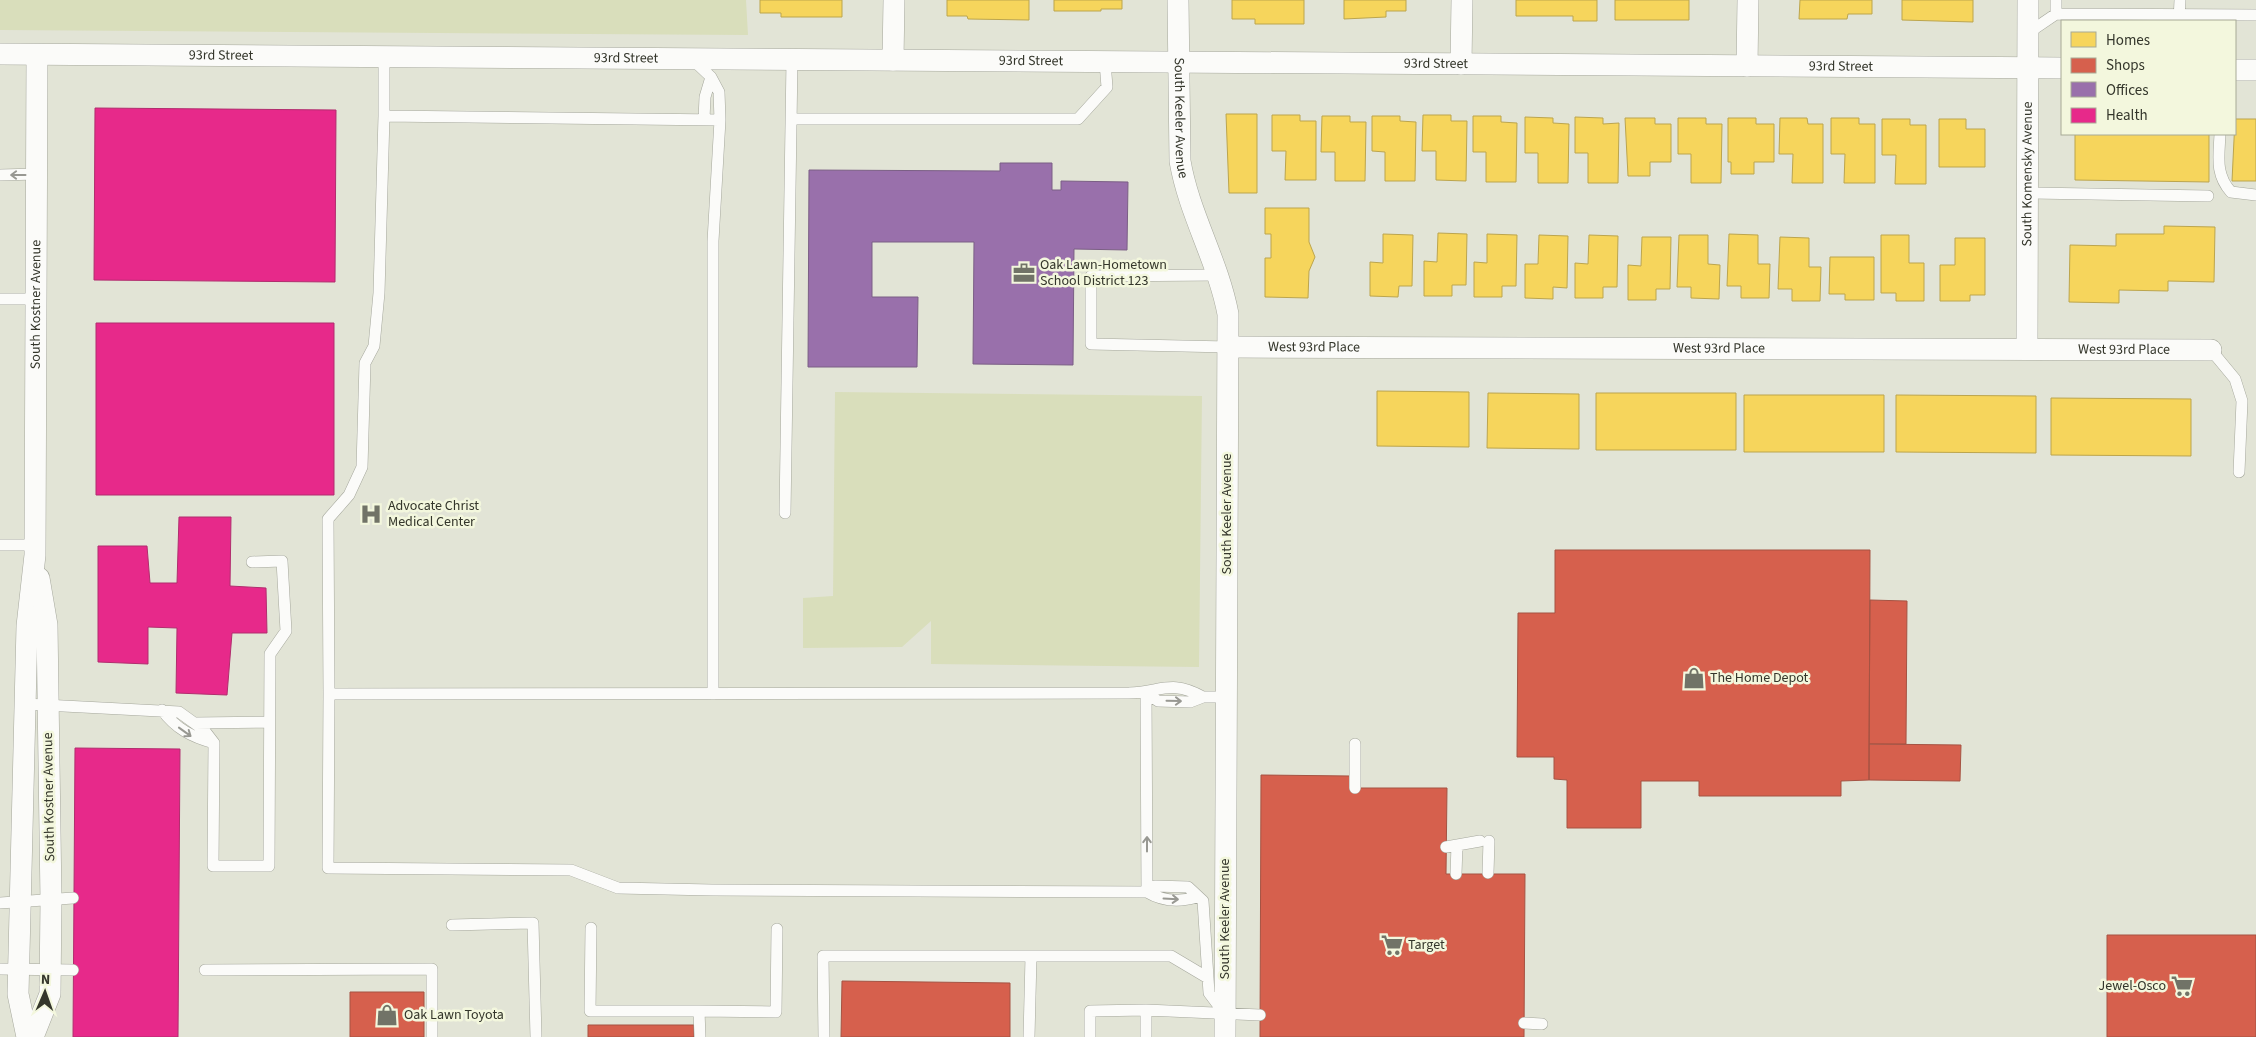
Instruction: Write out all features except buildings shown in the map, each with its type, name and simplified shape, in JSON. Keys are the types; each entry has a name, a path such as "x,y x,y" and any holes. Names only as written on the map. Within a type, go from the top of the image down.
{"street":[{"path":"894,0 894,60"},
{"name":"South Keeler Avenue","path":"1178,0 1178,142 1183,181 1219,276 1228,314 1225,1037"},
{"path":"1461,64 1462,0"},
{"path":"1747,66 1748,0"},
{"name":"South Komensky Avenue","path":"2027,349 2028,0"},
{"name":"93rd Street","path":"0,54 2061,68"},
{"name":"South Kostner Avenue","path":"28,1037 18,994 9,969 10,902 25,704 26,626 35,550 37,54"},
{"path":"2236,70 2256,70"},
{"name":"West 93rd Place","path":"1228,347 2210,350"},
{"name":"South Kostner Avenue","path":"33,1037 50,994 51,900 47,625 35,550"}],"lane":[{"path":"2056,0 2056,14"},
{"path":"2179,18 2180,0"},
{"path":"2028,33 2056,14 2179,18 2256,15"},
{"path":"384,57 379,294 374,346 365,363 362,467 349,495 328,519 328,868 571,870 618,888 1147,892 1159,899 1186,900 1197,897 1203,901 1209,993 1225,1014"},
{"path":"693,59 711,77 719,92 720,120 713,242 713,694"},
{"path":"785,513 792,60"},
{"path":"791,119 1078,119 1107,87 1105,62"},
{"path":"704,119 705,98 711,77"},
{"path":"384,116 720,120"},
{"path":"2220,135 2219,174 2231,192 2242,195 2256,195"},
{"path":"0,175 37,174"},
{"path":"2027,193 2208,196"},
{"path":"1219,276 1091,276 1091,344 1228,347"},
{"path":"0,299 36,299"},
{"path":"2210,350 2235,379 2242,401 2239,472"},
{"path":"0,544 35,550"},
{"path":"25,704 179,712 204,730 214,743 213,866 269,866 270,654 286,631 282,561 252,562"},
{"path":"329,694 1146,693 1158,701 1190,702 1203,697 1226,697"},
{"path":"1146,693 1147,892"},
{"path":"162,710 171,722 193,738 214,743"},
{"path":"195,723 269,722"},
{"path":"1355,744 1355,788"},
{"path":"1456,874 1452,846 1484,841 1488,874"},
{"path":"10,902 73,898"},
{"path":"452,925 533,923 536,1037"},
{"path":"591,928 590,1011 776,1012 777,929"},
{"path":"824,1037 823,956 1171,956 1208,978"},
{"path":"1029,1037 1031,957"},
{"path":"9,969 73,970"},
{"path":"205,970 432,969 432,1037"},
{"path":"1146,1010 1146,1037"},
{"path":"1090,1037 1090,1011 1146,1010 1260,1015"},
{"path":"699,1011 700,1037"},
{"path":"1524,1023 1542,1024"}],"green space":[{"path":"0,0 746,0 748,35 0,30"},
{"path":"835,392 1202,396 1199,667 931,664 931,621 902,647 803,648 803,598 833,596"}],"place":[{"name":"Oak Lawn-Hometown School District 123","path":"1024,273"},
{"name":"Advocate Christ Medical Center","path":"371,514"},
{"name":"The Home Depot","path":"1694,678"},
{"name":"Target","path":"1392,945"},
{"name":"Jewel-Osco","path":"2182,986"},
{"name":"Oak Lawn Toyota","path":"387,1015"}]}
